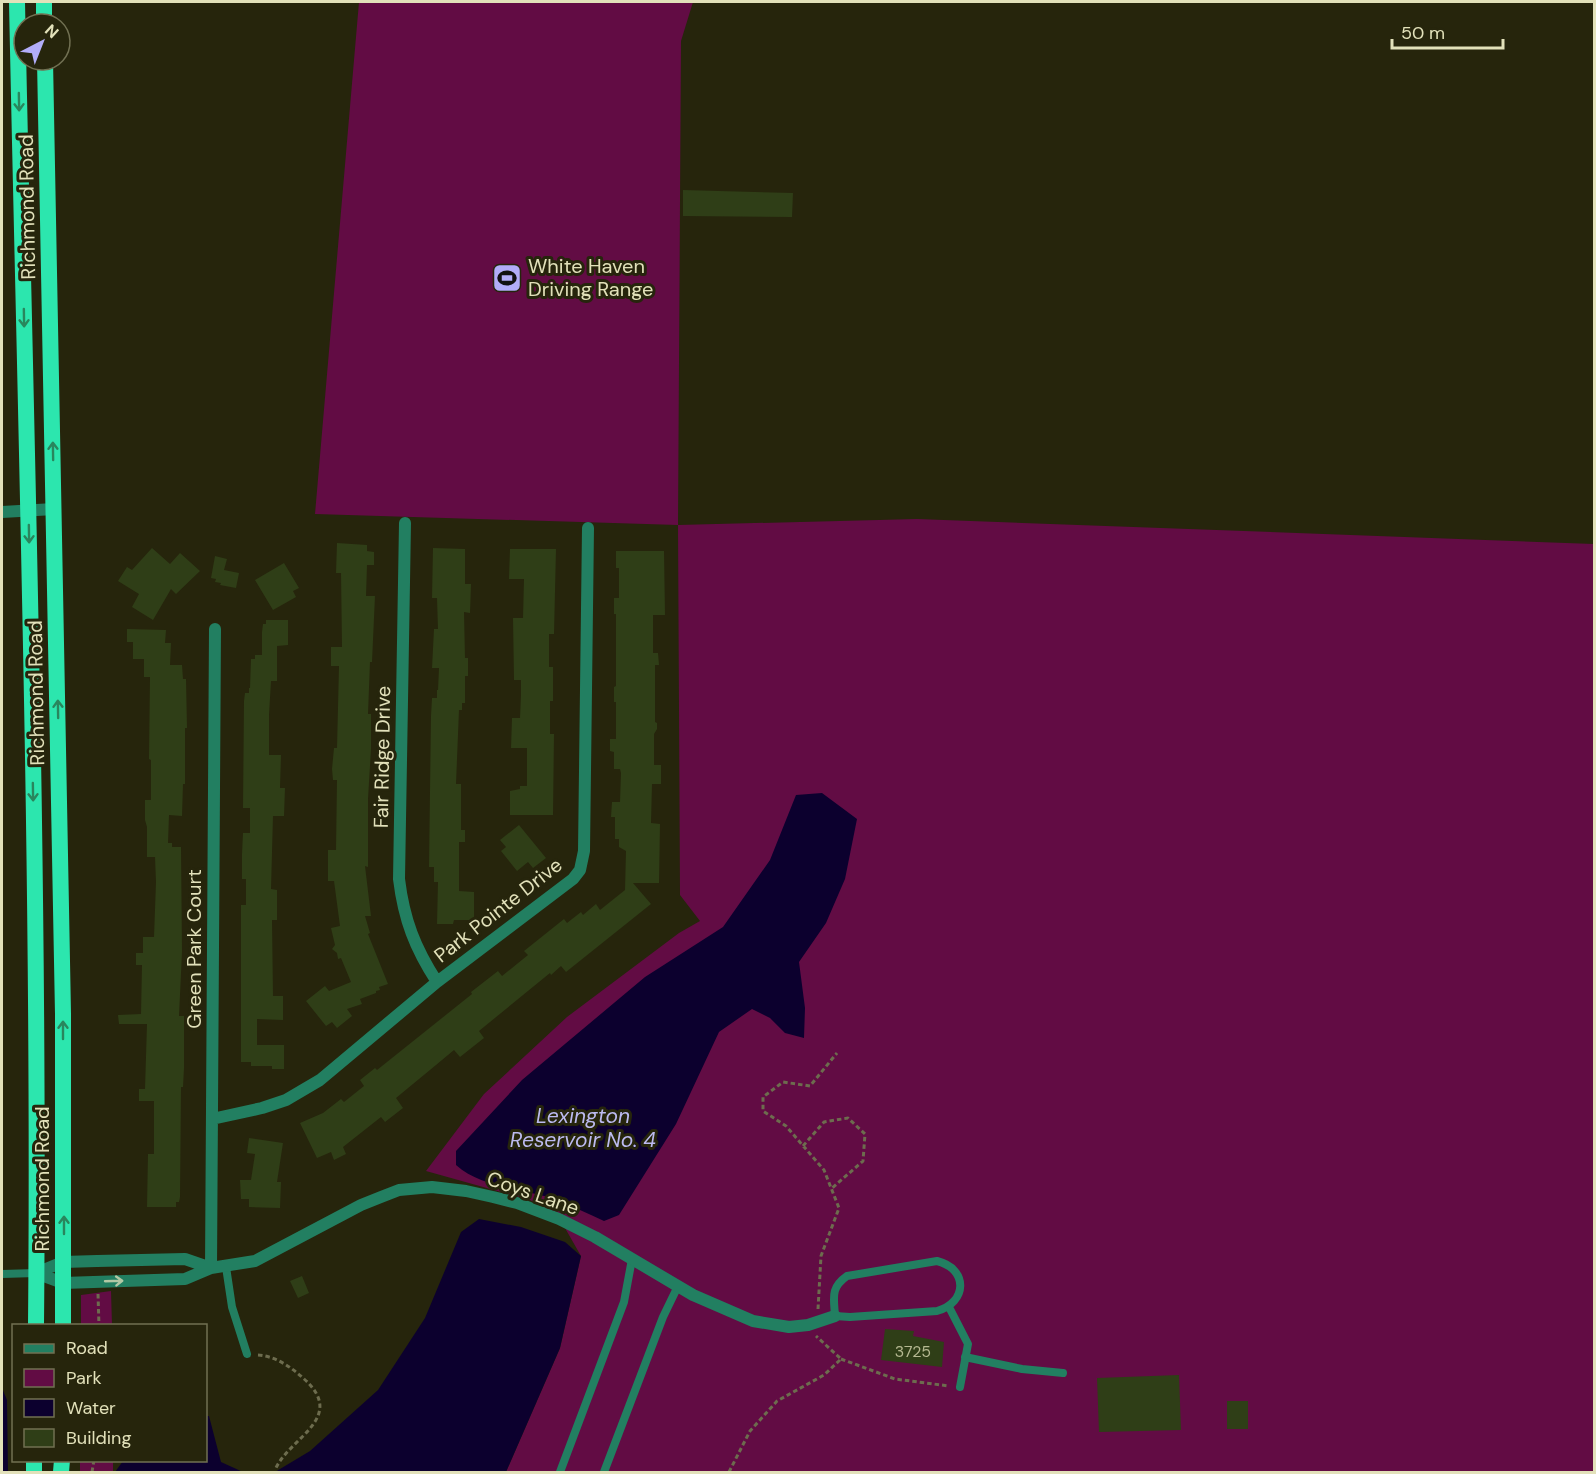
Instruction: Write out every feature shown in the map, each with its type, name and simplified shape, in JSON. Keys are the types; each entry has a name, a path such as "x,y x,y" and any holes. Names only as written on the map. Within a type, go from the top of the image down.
{"highway":[{"name":"Richmond Road","path":"17,2 36,1046 36,1324"},
{"name":"Richmond Road","path":"45,72 63,1026 63,1324"}],"street":[{"path":"2,512 54,509"},
{"name":"Fair Ridge Drive","path":"405,523 399,879 405,917 412,937 422,959 438,982"},
{"name":"Park Pointe Drive","path":"212,1119 262,1108 298,1094 320,1080 438,982 573,879 580,870 584,851 588,528"},
{"name":"Green Park Court","path":"212,1268 215,629"},
{"name":"Coys Lane","path":"36,1273 63,1283 185,1279 212,1268 255,1261 362,1205 399,1190 432,1187 493,1197 539,1211 595,1237 678,1286 723,1309 753,1321 789,1327 812,1324 835,1316"},
{"name":"Coys Lane","path":"36,1273 63,1262 185,1259 212,1268"}],"lane":[{"path":"560,1473 624,1302 632,1259"},
{"path":"937,1261 949,1264 957,1271 959,1292 949,1307 937,1311 835,1316 834,1290 837,1283 847,1276 937,1261"},
{"path":"226,1267 232,1307 247,1354"},
{"path":"2,1274 36,1273"},
{"path":"604,1473 663,1317 678,1286"},
{"path":"949,1307 968,1344 960,1387"},
{"path":"965,1357 1022,1369 1063,1373"}],"path":[{"path":"837,1053 810,1086 783,1082 763,1097 763,1111 786,1126 824,1170 839,1208 821,1256 812,1332 841,1359 895,1379 960,1387"},
{"path":"803,1146 824,1122 848,1118 865,1134 863,1161 831,1189"},
{"path":"98,1293 99,1324"},
{"path":"247,1354 267,1356 294,1370 307,1382 318,1397 320,1405 317,1418 274,1470"},
{"path":"729,1473 750,1431 777,1401 824,1376 841,1359"}],"green space":[{"name":"White Haven Driving Range","path":"359,2 693,2 681,41 678,525 315,514"},
{"path":"917,519 1594,544 1594,1472 506,1472 560,1348 581,1256 557,1214 530,1200 426,1171 484,1094 567,1017 679,933 700,921 680,895 678,525"},
{"path":"111,1291 112,1324 81,1324 81,1295"},
{"path":"80,1462 113,1462 113,1472 80,1472"}],"water":[{"name":"Lexington Reservoir No. 4","path":"822,793 857,819 845,879 826,923 799,962 805,1008 804,1038 785,1033 770,1018 752,1009 719,1032 676,1124 619,1215 604,1221 557,1200 478,1179 456,1165 456,1151 522,1080 645,977 723,927 770,860 796,795"},
{"path":"479,1219 521,1227 565,1242 581,1256 560,1348 506,1472 275,1472 310,1451 378,1390 425,1318 461,1232"},
{"path":"2,1388 7,1400 8,1472 2,1472"},
{"path":"207,1416 209,1416 221,1462 243,1472 115,1472 122,1462 207,1462"}],"building":[{"path":"683,190 793,193 792,217 683,216"},
{"path":"337,543 367,545 367,551 374,552 374,565 367,565 366,596 375,596 368,714 371,714 371,749 368,867 365,866 371,916 365,916 370,933 368,934 388,984 379,987 380,990 376,993 360,999 362,1004 347,1009 352,1016 337,1028 332,1022 326,1026 306,1001 325,986 329,991 351,982 341,958 338,959 337,953 332,949 335,945 331,928 340,926 334,881 328,881 328,850 336,850 337,780 333,780 332,769 334,748 337,748 339,666 331,666 331,647 342,647 341,573 336,573"},
{"path":"152,548 170,564 180,553 200,571 176,594 171,589 153,620 132,607 139,594 118,581 127,567 132,570"},
{"path":"433,548 465,549 465,584 471,584 470,613 464,612 465,658 468,658 468,676 465,676 465,703 462,703 462,710 459,710 456,784 461,784 461,830 465,830 465,842 459,842 459,891 474,892 474,920 454,920 453,924 437,924 438,882 434,882 434,867 429,867 431,716 432,698 437,698 439,668 432,668 434,629 438,629 437,598 432,598"},
{"path":"510,549 556,549 554,634 549,634 549,667 553,667 550,734 554,734 553,815 510,815 510,791 520,789 520,786 527,786 527,748 511,748 512,718 520,718 521,695 521,680 514,680 513,618 523,618 524,579 509,579"},
{"path":"616,551 664,551 665,615 653,615 653,653 658,653 659,665 655,665 657,729 654,734 654,765 661,765 661,784 652,784 651,823 660,824 659,883 633,883 651,904 566,972 561,966 551,975 550,973 479,1031 484,1038 460,1057 454,1050 396,1098 403,1108 385,1122 381,1117 343,1147 346,1154 334,1160 331,1152 317,1158 300,1123 323,1113 341,1099 344,1102 364,1086 360,1080 375,1068 377,1070 498,971 502,976 528,955 524,951 564,919 567,923 581,912 583,915 596,904 600,910 625,890 626,851 619,847 619,839 615,839 615,817 611,817 612,802 620,802 621,773 620,769 614,769 614,752 610,751 610,739 616,739 614,598 619,598 619,568 616,568"},
{"path":"215,556 227,559 224,570 239,573 236,588 220,585 221,583 215,582 216,579 211,578"},
{"path":"284,563 299,588 293,591 296,597 273,610 255,580"},
{"path":"266,620 288,620 288,645 277,646 277,681 271,681 269,715 269,755 281,755 280,788 285,788 284,816 273,816 271,889 277,890 277,920 272,920 273,996 283,996 283,1020 257,1019 257,1045 284,1045 284,1069 272,1069 272,1066 251,1066 251,1062 241,1062 241,905 246,905 246,879 242,879 242,854 243,833 250,833 250,808 243,808 244,701 245,693 249,693 250,688 251,659 255,659 255,655 262,655 262,632"},
{"path":"127,629 166,630 165,643 171,643 170,665 182,665 183,679 186,679 187,728 185,728 185,784 183,784 182,816 169,815 168,843 172,843 172,847 181,847 182,952 179,1016 184,1016 184,1068 183,1087 181,1087 180,1197 179,1202 176,1202 176,1207 147,1207 148,1154 154,1154 154,1101 139,1101 139,1089 145,1089 147,1024 119,1024 118,1015 141,1014 142,965 136,965 136,953 143,953 143,937 154,937 156,882 155,857 147,857 145,820 145,800 151,800 150,677 144,677 144,659 133,659 133,642 127,642"},
{"path":"519,825 546,858 533,868 528,862 517,871 501,851 506,847 500,840"},
{"path":"249,1138 283,1143 277,1182 281,1182 280,1208 249,1207 249,1199 241,1199 240,1180 251,1180 255,1154 247,1153"},
{"path":"302,1276 309,1293 298,1298 290,1281"},
{"path":"885,1329 914,1331 913,1336 944,1342 942,1367 881,1360"},
{"path":"1179,1375 1181,1430 1099,1432 1097,1378"},
{"path":"1227,1401 1248,1401 1248,1429 1227,1429"}],"place":[{"name":"White Haven Driving Range","path":"507,278"}]}
